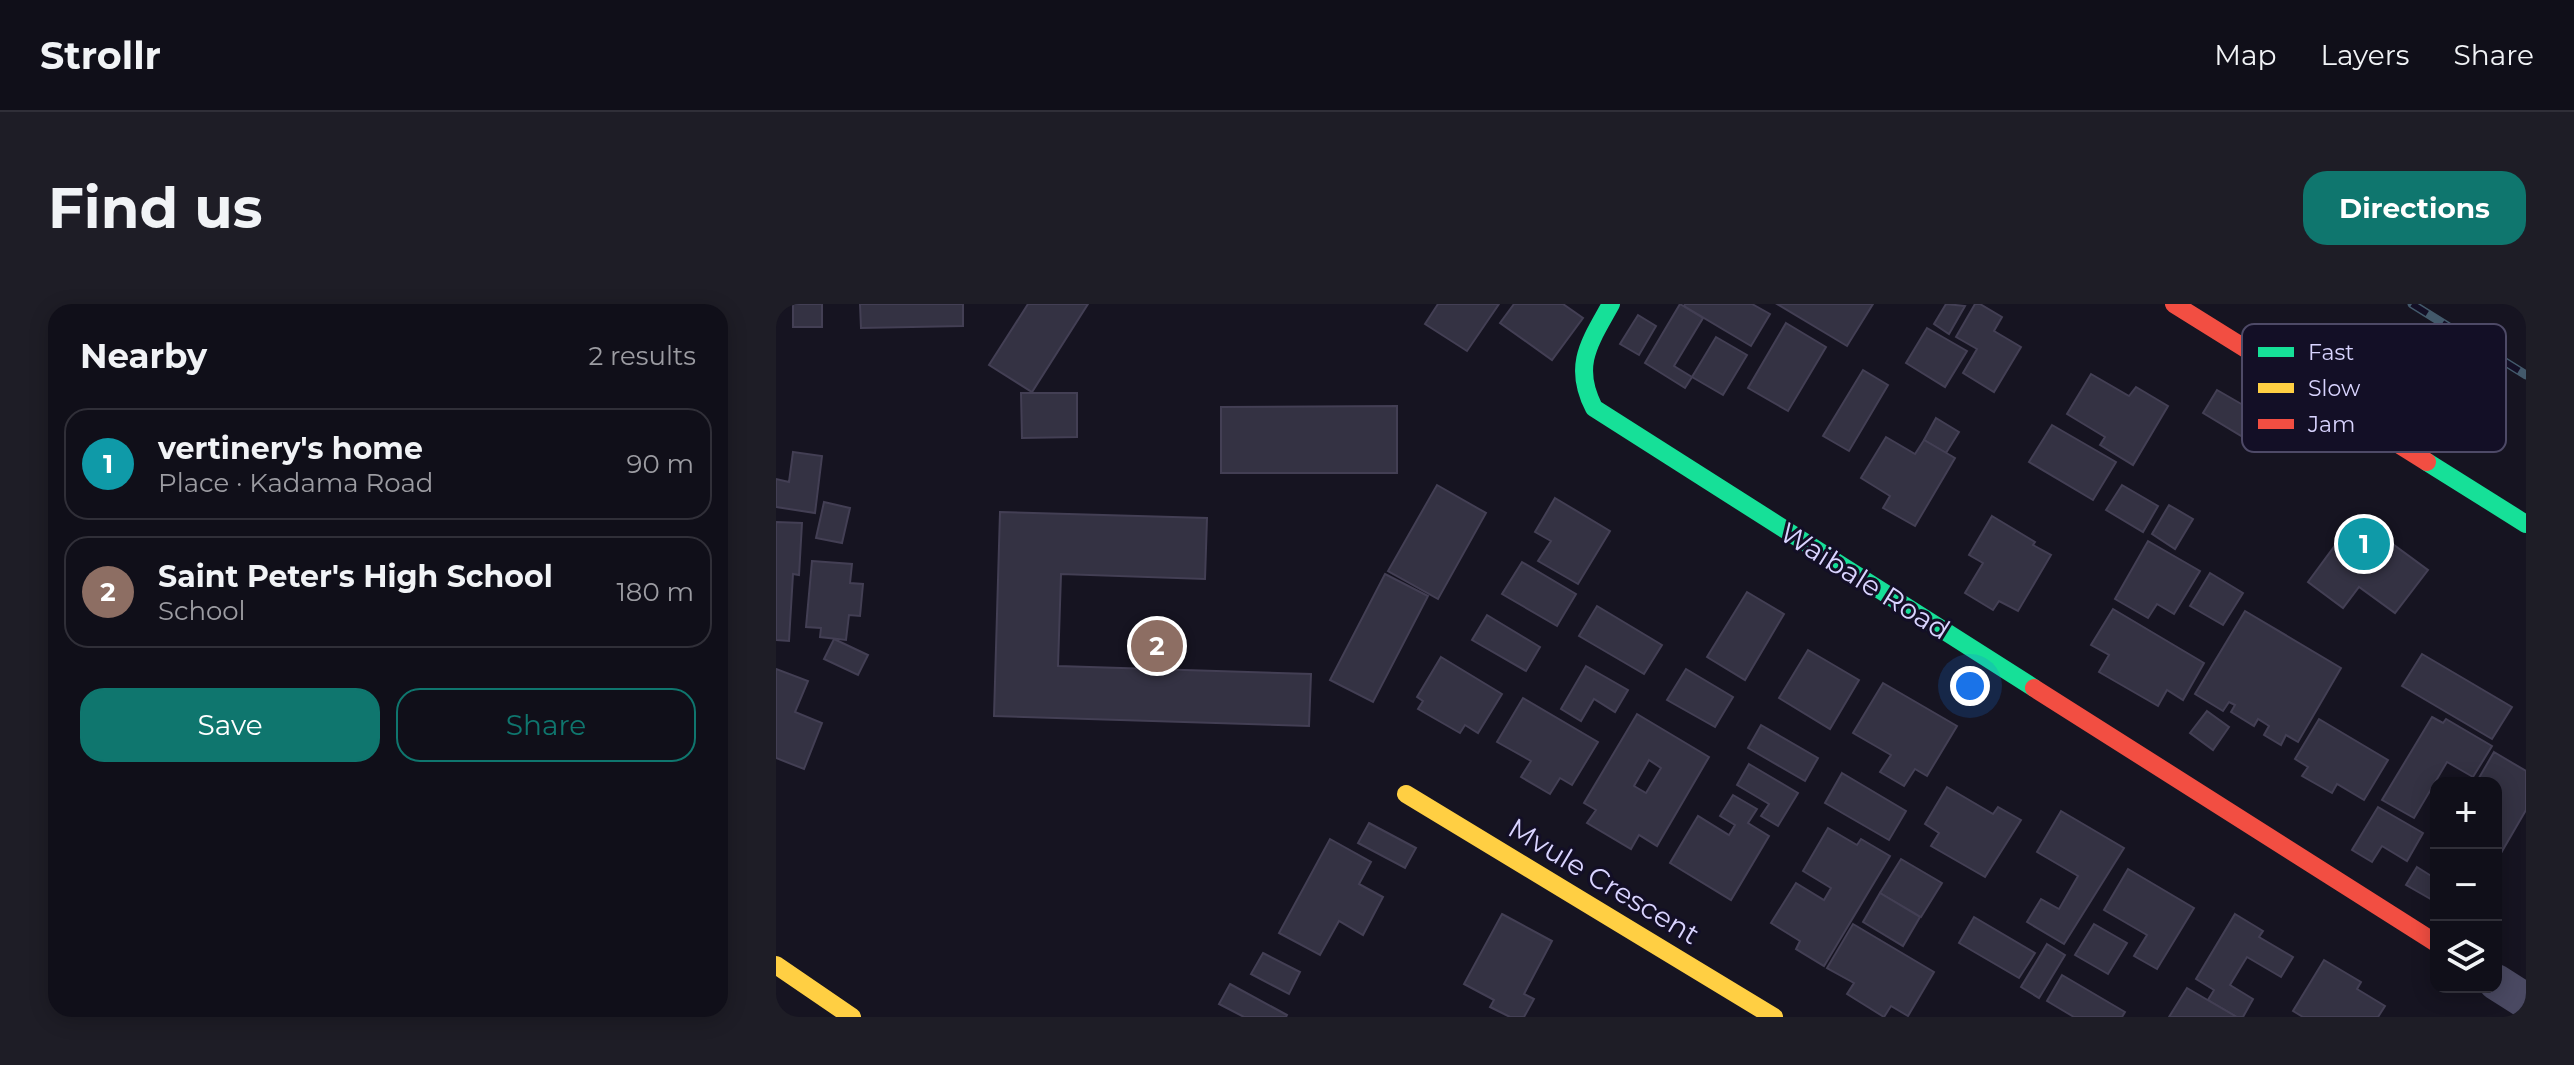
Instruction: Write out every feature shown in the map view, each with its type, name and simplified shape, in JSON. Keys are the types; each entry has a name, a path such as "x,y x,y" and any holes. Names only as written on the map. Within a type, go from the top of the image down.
{"street":[{"name":"Waibale Road","path":"1611,304 1582,364 1584,392 1594,408 2430,939"},
{"path":"2174,304 2242,346"},
{"path":"2411,452 2526,524"},
{"name":"Mvule Crescent","path":"1406,794 1774,1017"},
{"path":"776,965 852,1017"},
{"path":"2502,986 2526,1001"}],"building":[{"path":"793,304 822,304 822,327 793,327"},
{"path":"860,304 963,304 963,326 861,328"},
{"path":"1028,304 1088,304 1032,392 989,365"},
{"path":"1438,304 1499,304 1467,351 1425,324"},
{"path":"1514,304 1563,304 1583,318 1552,360 1500,323"},
{"path":"1680,304 1703,318 1674,366 1692,377 1685,388 1645,363"},
{"path":"1685,304 1752,304 1770,314 1751,346"},
{"path":"1777,304 1873,304 1847,346"},
{"path":"1946,304 1965,306 1949,334 1934,324"},
{"path":"1975,304 2002,317 1994,331 2021,347 1994,392 1963,373 1977,349 1956,337"},
{"path":"1638,315 1656,326 1639,355 1620,344"},
{"path":"1786,323 1826,347 1788,411 1748,388"},
{"path":"1927,328 1967,351 1945,387 1906,363"},
{"path":"1716,337 1747,355 1723,395 1692,377"},
{"path":"1863,370 1888,385 1849,451 1823,436"},
{"path":"2091,374 2129,396 2136,387 2168,406 2133,465 2100,445 2105,437 2067,414"},
{"path":"2217,390 2242,404 2242,436 2203,413"},
{"path":"1021,393 1077,393 1077,437 1022,438"},
{"path":"1397,406 1397,473 1221,473 1221,407"},
{"path":"1936,418 1959,432 1946,453 1924,440"},
{"path":"2052,425 2116,462 2093,500 2029,462"},
{"path":"1886,437 1915,454 1924,440 1955,458 1915,526 1883,508 1890,496 1861,478"},
{"path":"793,452 822,456 815,513 776,507 776,479 789,482"},
{"path":"1437,485 1486,513 1438,599 1388,571"},
{"path":"2122,485 2158,506 2143,532 2106,510"},
{"path":"1555,498 1610,531 1578,584 1538,561 1551,541 1535,532"},
{"path":"824,502 850,508 842,543 816,538"},
{"path":"2169,505 2193,519 2175,549 2152,534"},
{"path":"1000,512 1207,518 1205,579 1061,574 1058,666 1311,674 1309,726 994,716"},
{"path":"1992,516 2051,555 2018,611 1999,601 1993,610 1965,593 1983,563 1969,555"},
{"path":"2356,517 2428,570 2395,613 2359,587 2343,608 2308,582"},
{"path":"776,522 802,523 799,575 793,574 789,641 776,640"},
{"path":"2148,541 2200,571 2174,614 2157,604 2148,618 2115,599"},
{"path":"812,561 852,564 850,583 863,584 860,616 849,615 846,640 820,637 821,628 806,627"},
{"path":"1522,562 1576,594 1557,626 1502,594"},
{"path":"2210,573 2243,593 2223,625 2190,606"},
{"path":"1385,574 1428,596 1373,702 1330,680"},
{"path":"1747,592 1784,614 1745,680 1707,657"},
{"path":"1597,606 1662,645 1644,674 1579,636"},
{"path":"2113,609 2204,663 2183,700 2167,690 2158,706 2099,672 2109,655 2091,645"},
{"path":"2245,611 2341,668 2298,742 2286,735 2281,745 2264,735 2269,726 2258,719 2254,726 2231,712 2235,705 2229,702 2223,711 2195,694"},
{"path":"1487,615 1540,647 1526,671 1472,640"},
{"path":"834,639 868,655 858,675 824,659"},
{"path":"1808,650 1859,680 1830,729 1779,698"},
{"path":"2422,654 2512,707 2492,739 2402,686"},
{"path":"1441,657 1502,694 1478,733 1465,725 1460,733 1418,709 1423,701 1417,697"},
{"path":"1586,666 1628,690 1615,712 1594,699 1581,721 1561,709"},
{"path":"776,669 808,681 795,712 822,723 804,769 776,758"},
{"path":"1686,669 1733,697 1715,727 1667,700"},
{"path":"1883,683 1957,726 1927,776 1915,769 1904,786 1880,772 1891,755 1853,733"},
{"path":"1523,698 1598,742 1572,785 1560,778 1550,794 1521,777 1531,761 1497,742"},
{"path":"2207,711 2229,727 2213,750 2190,733"},
{"path":"1637,714 1709,757 1657,846 1639,835 1631,849 1587,823 1596,810 1584,803","holes":["1649,760 1661,768 1646,793 1634,786"]},
{"path":"2432,717 2443,723 2446,719 2492,746 2473,777 2447,762 2438,777 2430,777 2430,791 2414,818 2382,800"},
{"path":"2319,719 2388,760 2364,800 2337,784 2332,793 2302,776 2308,767 2295,759"},
{"path":"1761,725 1818,758 1805,781 1748,748"},
{"path":"2494,752 2526,771 2526,810 2502,851 2502,777 2479,777"},
{"path":"1749,764 1798,793 1778,826 1761,816 1769,804 1737,785"},
{"path":"1842,773 1906,811 1889,840 1825,803"},
{"path":"1947,787 1993,814 1998,807 2021,820 1985,877 1931,846 1939,833 1925,824"},
{"path":"1733,795 1757,809 1748,823 1769,836 1731,900 1670,863 1698,816 1729,835 1735,825 1720,816"},
{"path":"2378,807 2423,833 2407,861 2382,846 2372,862 2352,850"},
{"path":"2061,811 2124,848 2064,944 2027,922 2041,899 2059,909 2078,876 2037,852"},
{"path":"1369,823 1416,848 1405,868 1358,843"},
{"path":"1828,828 1857,845 1861,839 1890,856 1824,966 1796,949 1800,941 1771,923 1796,883 1824,900 1831,888 1803,871"},
{"path":"1330,839 1371,862 1359,884 1383,897 1363,935 1339,921 1320,955 1279,933"},
{"path":"1901,859 1942,883 1921,917 1880,893"},
{"path":"2417,867 2430,875 2430,899 2406,885"},
{"path":"2128,869 2194,908 2157,969 2134,956 2147,935 2104,910"},
{"path":"1880,893 1920,917 1903,946 1863,922"},
{"path":"1502,914 1552,941 1524,994 1534,999 1524,1017 1510,1017 1490,1007 1494,1000 1464,984"},
{"path":"2235,914 2263,931 2259,937 2293,957 2281,977 2247,957 2230,985 2253,999 2243,1017 2237,1017 2208,1000 2214,990 2196,979"},
{"path":"1974,917 2035,953 2019,978 1959,943"},
{"path":"1853,924 1934,972 1908,1016 1891,1006 1884,1017 1847,994 1854,983 1827,968"},
{"path":"2094,924 2127,943 2108,974 2075,955"},
{"path":"2047,944 2065,955 2039,998 2021,987"},
{"path":"1263,953 1300,972 1289,994 1251,974"},
{"path":"2324,960 2361,982 2357,989 2385,1006 2378,1017 2303,1017 2293,1011"},
{"path":"2062,975 2125,1012 2122,1017 2074,1017 2047,1001"},
{"path":"1230,984 1286,1017 1244,1017 1219,1004"},
{"path":"2187,988 2235,1016 2235,1017 2169,1017"}],"railway":[{"path":"2412,304 2444,324"},
{"path":"2506,363 2526,375"}],"traffic: fast":[{"path":"1611,304 1591,342 1584,366 1584,379 1594,408 2034,688"},
{"path":"2427,462 2526,524"}],"traffic: slow":[{"path":"1406,794 1774,1017"},
{"path":"776,965 852,1017"}],"traffic: jam":[{"path":"2174,304 2242,346"},
{"path":"2411,452 2427,462"},
{"path":"2034,688 2430,939"}],"place":[{"name":"vertinery's home","path":"2364,544"},
{"name":"Saint Peter's High School","path":"1157,646"}]}
